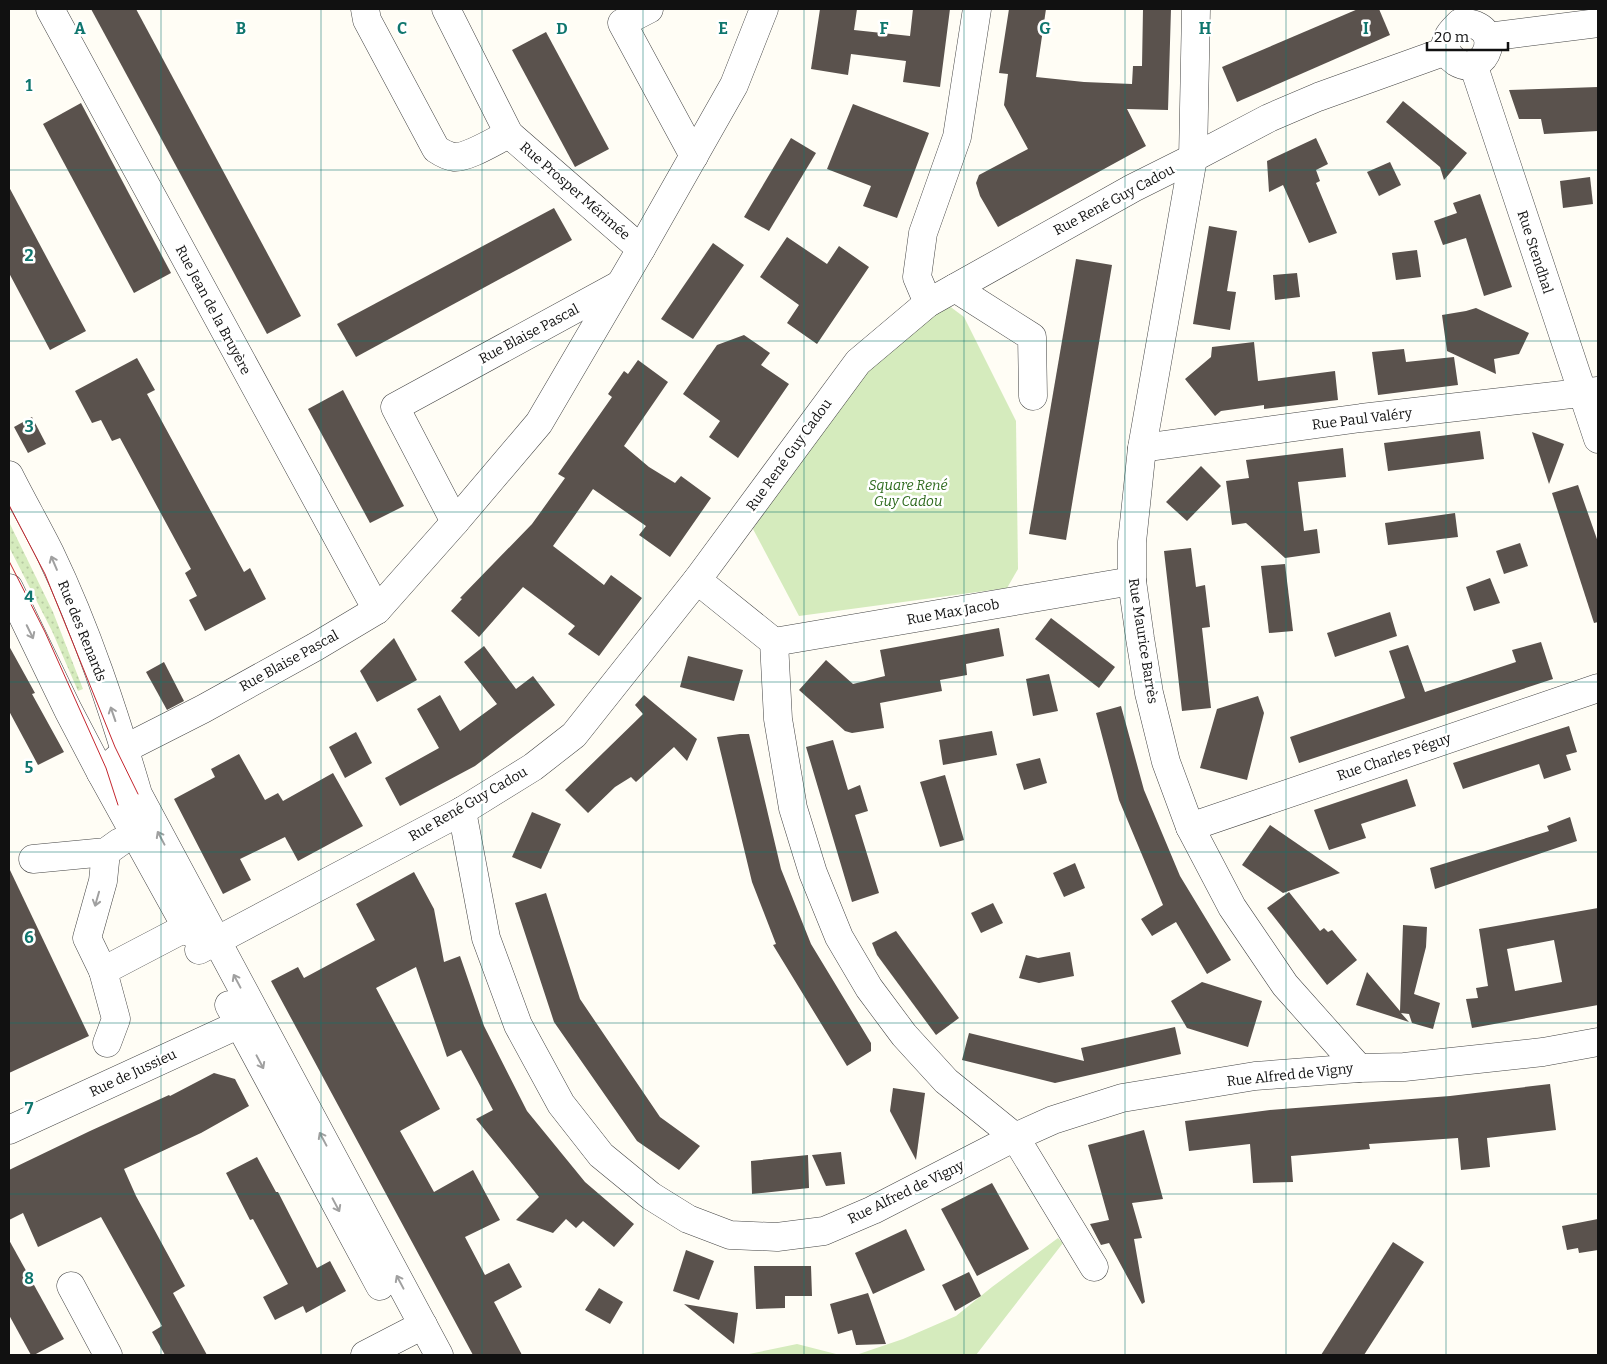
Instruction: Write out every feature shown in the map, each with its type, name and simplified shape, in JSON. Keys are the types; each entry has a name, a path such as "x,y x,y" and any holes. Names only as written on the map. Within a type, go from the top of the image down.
{"street":[{"name":"Rue Jean de la Bruyère","path":"50,9 377,610"},
{"name":"Rue Prosper Mérimée","path":"365,9 367,20 436,149 444,155 456,157 466,155 509,134"},
{"name":"Rue Prosper Mérimée","path":"446,9 509,134 641,249"},
{"path":"649,9 622,23 694,156"},
{"name":"Rue Blaise Pascal","path":"102,773 134,744 203,709 377,610 455,522 539,423 734,85 764,9"},
{"path":"928,303 916,277 923,233 957,137 977,9"},
{"name":"Rue Maurice Barrès","path":"1196,9 1193,158 1142,448 1132,542 1132,581 1149,693 1166,762 1190,827 1232,907 1285,985 1359,1068"},
{"path":"1461,16 1482,28 1488,37 1488,49 1483,59 1473,64 1462,65 1453,60 1446,51 1446,42 1461,16"},
{"path":"1488,37 1598,23"},
{"name":"Rue René Guy Cadou","path":"208,946 462,811 533,767 574,735 697,580 858,362 928,303 1133,188 1277,114 1318,97 1446,51"},
{"name":"Rue Stendhal","path":"1473,64 1590,392 1598,439"},
{"name":"Rue Blaise Pascal","path":"455,522 395,407 619,285"},
{"path":"954,288 1032,337 1033,396"},
{"name":"Rue Paul Valéry","path":"1142,448 1361,418 1590,392"},
{"name":"Rue des Renards","path":"9,475 50,554 78,619 113,712 125,752 128,799"},
{"path":"697,580 774,642 778,719 793,808 813,873 839,936 869,988 904,1035 946,1081 1015,1137 1094,1267"},
{"name":"Rue Max Jacob","path":"774,642 1132,581"},
{"path":"9,588 66,705 102,773 128,799 248,1020 416,1338 439,1355"},
{"name":"Rue Charles Péguy","path":"1190,827 1598,688"},
{"path":"128,799 136,833 187,927 208,946"},
{"name":"Rue Alfred de Vigny","path":"462,811 486,938 518,1025 561,1104 601,1155 651,1196 688,1219 730,1235 777,1237 824,1231 873,1210 1015,1137 1053,1120 1122,1098 1255,1076 1359,1068 1404,1067 1543,1052 1598,1042"},
{"path":"32,859 106,852 136,833"},
{"path":"106,852 103,881 87,938 103,971 116,1019 107,1043"},
{"path":"103,971 187,927"},
{"name":"Rue de Jussieu","path":"9,1130 248,1020"},
{"path":"71,1286 108,1355"},
{"path":"365,1355 416,1338"}],"green space":[{"name":"Square René Guy Cadou","path":"948,305 964,317 1016,421 1018,569 1007,588 799,616 753,529 881,342"},
{"path":"9,522 53,612 83,689 78,691 52,631 9,547"},
{"path":"1058,1238 1063,1243 976,1355 856,1355 903,1339 956,1316"},
{"path":"797,1344 840,1355 749,1355 749,1354"}],"building":[{"path":"91,9 136,9 301,316 267,334"},
{"path":"820,9 857,9 854,30 910,36 913,9 950,9 940,87 903,82 906,61 851,54 848,75 811,69"},
{"path":"1009,9 1046,9 1036,77 1132,84 1133,66 1142,66 1143,9 1171,9 1168,110 1127,109 1146,146 998,227 980,196 976,183 979,175 1028,149 1004,105 1008,74 999,73"},
{"path":"1358,9 1379,9 1390,35 1237,102 1222,67"},
{"path":"546,32 609,149 575,167 512,50"},
{"path":"1598,87 1598,131 1544,134 1541,119 1519,119 1509,90"},
{"path":"1403,101 1467,153 1444,180 1440,167 1386,122"},
{"path":"81,103 171,273 134,293 43,124"},
{"path":"853,104 929,133 897,218 863,206 871,186 827,169"},
{"path":"791,138 816,153 769,231 744,217"},
{"path":"1316,138 1328,164 1316,170 1320,181 1316,183 1337,233 1309,243 1283,185 1269,192 1267,161"},
{"path":"1390,162 1401,185 1379,196 1367,172"},
{"path":"1590,177 1593,204 1563,208 1560,181"},
{"path":"9,187 86,331 50,350 9,273"},
{"path":"1480,194 1512,287 1484,296 1466,238 1443,245 1434,221 1457,213 1453,203"},
{"path":"554,208 572,240 356,357 337,324"},
{"path":"1209,226 1237,231 1227,291 1236,292 1230,330 1193,324"},
{"path":"787,237 827,264 839,246 869,267 817,344 787,323 799,305 760,277"},
{"path":"713,243 744,265 693,339 661,319"},
{"path":"1417,250 1421,277 1396,280 1392,253"},
{"path":"1076,259 1112,265 1066,540 1029,534"},
{"path":"1297,273 1300,297 1275,300 1273,275"},
{"path":"1476,308 1529,333 1519,354 1494,359 1496,374 1447,351 1442,315"},
{"path":"744,335 770,353 761,365 789,384 738,458 709,437 720,421 683,394 717,345"},
{"path":"1254,342 1258,381 1335,371 1338,400 1264,409 1264,405 1221,411 1215,416 1185,379 1211,357 1212,347"},
{"path":"1404,349 1406,362 1454,357 1458,385 1378,395 1372,352"},
{"path":"137,358 155,390 147,394 244,572 250,568 266,599 205,631 189,600 197,596 185,573 191,569 120,438 112,441 101,420 92,423 75,391"},
{"path":"638,360 668,382 624,446 649,467 675,483 681,476 711,498 670,557 639,535 646,526 593,489 553,546 604,585 611,575 642,598 599,656 568,634 575,626 523,587 479,637 451,611 462,599 460,598 532,524 565,478 558,474 612,397 608,394 624,371 628,374"},
{"path":"343,390 404,506 370,523 308,409"},
{"path":"32,417 46,444 28,453 14,427"},
{"path":"1480,431 1484,459 1388,471 1384,443"},
{"path":"1532,432 1564,444 1549,484"},
{"path":"1343,448 1346,477 1298,482 1304,531 1317,529 1320,553 1285,558 1246,523 1232,525 1226,481 1249,478 1246,460"},
{"path":"1201,466 1221,486 1187,521 1166,502"},
{"path":"1578,485 1598,542 1598,622 1594,623 1552,493"},
{"path":"1455,513 1458,537 1388,545 1385,523"},
{"path":"1520,543 1528,566 1504,574 1496,551"},
{"path":"1191,548 1196,587 1205,585 1210,627 1202,628 1211,708 1182,711 1164,551"},
{"path":"1285,564 1293,631 1269,633 1261,566"},
{"path":"1490,578 1500,603 1474,611 1466,587"},
{"path":"1390,612 1397,636 1335,657 1327,633"},
{"path":"1051,618 1115,667 1099,688 1035,639"},
{"path":"999,628 1004,656 966,664 967,675 940,680 942,691 880,703 884,728 852,733 845,731 799,690 826,660 853,684 885,676 880,650"},
{"path":"394,638 417,680 377,702 360,671"},
{"path":"1541,642 1553,679 1299,763 1290,737 1405,698 1389,651 1408,645 1425,692 1516,662 1512,650"},
{"path":"9,646 35,693 32,694 64,752 38,765 9,711"},
{"path":"484,646 516,689 533,676 555,705 475,766 400,806 385,778 439,748 417,709 440,695 460,731 497,704 464,662"},
{"path":"688,656 743,670 734,701 680,687"},
{"path":"164,662 184,701 167,710 146,672"},
{"path":"1049,674 1058,711 1033,716 1026,679"},
{"path":"644,695 697,739 687,761 674,747 636,782 631,777 615,787 588,813 565,790 643,714 635,705"},
{"path":"1258,696 1264,713 1247,780 1200,768 1217,709"},
{"path":"1121,706 1144,790 1180,876 1231,960 1207,974 1176,922 1152,936 1141,919 1163,905 1119,800 1096,713"},
{"path":"1569,726 1577,752 1566,755 1571,770 1544,779 1539,764 1463,789 1453,763"},
{"path":"992,731 997,755 943,765 939,740"},
{"path":"356,732 372,763 345,778 329,747"},
{"path":"749,734 781,869 811,944 871,1043 871,1051 847,1066 773,945 776,944 752,882 717,737"},
{"path":"833,740 848,790 860,785 868,811 855,815 879,893 852,902 806,747"},
{"path":"239,754 265,800 278,793 283,801 333,773 363,826 298,861 285,837 240,859 251,880 223,894 174,799 215,777 211,769"},
{"path":"1040,758 1047,783 1024,790 1016,764"},
{"path":"945,775 964,840 940,847 920,782"},
{"path":"1407,779 1416,806 1361,824 1366,838 1329,850 1314,810"},
{"path":"532,812 561,824 541,869 512,857"},
{"path":"1570,817 1577,841 1435,889 1430,868 1549,831 1547,826"},
{"path":"1270,825 1340,873 1283,893 1242,865"},
{"path":"1075,863 1085,888 1064,897 1053,873"},
{"path":"9,868 89,1036 9,1073"},
{"path":"414,872 434,909 444,962 460,956 484,1026 527,1111 585,1182 634,1224 614,1247 583,1221 576,1228 566,1219 553,1233 516,1220 539,1197 476,1119 493,1110 461,1050 447,1057 416,967 376,988 440,1109 400,1131 434,1192 473,1170 500,1220 465,1237 485,1275 509,1263 522,1287 494,1302 522,1355 473,1355 271,981 298,967 304,978 375,940 356,904"},
{"path":"1289,892 1320,931 1324,928 1328,932 1332,930 1357,960 1327,985 1267,908"},
{"path":"546,893 580,999 660,1117 700,1146 679,1170 637,1141 554,1022 515,903"},
{"path":"993,903 1003,923 981,933 971,913"},
{"path":"1598,908 1598,1005 1472,1028 1466,999 1478,998 1476,988 1488,986 1479,929","holes":["1554,940 1562,982 1515,991 1507,949"]},
{"path":"1403,925 1427,927 1426,947 1414,994 1440,1003 1433,1029 1412,1023 1409,1014 1401,1013 1409,1022 1356,1005 1367,972 1400,1011"},
{"path":"896,931 959,1018 936,1035 877,955 872,943"},
{"path":"1070,952 1074,976 1039,983 1019,978 1026,955 1038,958"},
{"path":"1202,982 1262,1001 1248,1047 1187,1028 1171,1001"},
{"path":"1175,1027 1181,1054 1055,1083 962,1060 969,1033 1084,1061 1081,1048"},
{"path":"214,1073 235,1079 249,1106 201,1133 124,1169 136,1196 185,1286 173,1293 207,1355 165,1355 152,1332 162,1326 101,1217 38,1247 23,1213 9,1220 9,1170 90,1131 170,1096"},
{"path":"1550,1084 1556,1130 1487,1138 1490,1167 1461,1170 1458,1138 1369,1144 1370,1149 1291,1156 1293,1182 1253,1183 1250,1144 1189,1151 1185,1121 1270,1110 1450,1096"},
{"path":"893,1088 925,1093 916,1160 890,1111"},
{"path":"1144,1130 1163,1199 1132,1203 1142,1238 1134,1239 1145,1302 1142,1304 1109,1243 1101,1245 1090,1224 1109,1220 1088,1145"},
{"path":"841,1152 845,1184 826,1186 812,1155"},
{"path":"808,1155 809,1188 752,1194 751,1161"},
{"path":"257,1157 276,1192 278,1192 317,1268 330,1261 346,1291 306,1313 303,1306 275,1320 263,1297 288,1284 253,1219 250,1220 226,1173"},
{"path":"992,1183 1029,1249 977,1276 941,1209"},
{"path":"1598,1219 1598,1250 1579,1253 1578,1248 1567,1250 1562,1226"},
{"path":"906,1229 925,1270 873,1294 855,1253"},
{"path":"9,1240 64,1339 34,1355 31,1355 9,1315"},
{"path":"1393,1242 1424,1262 1364,1355 1321,1355"},
{"path":"686,1250 714,1261 699,1300 673,1291"},
{"path":"754,1266 811,1266 812,1296 785,1296 785,1308 756,1309"},
{"path":"969,1272 981,1296 955,1311 942,1285"},
{"path":"599,1288 623,1302 610,1324 585,1310"},
{"path":"868,1293 886,1344 856,1345 852,1330 838,1334 830,1304"},
{"path":"684,1304 738,1313 734,1344"}],"tram line":[{"path":"9,505 45,574 115,747 138,794"},
{"path":"9,561 45,632 106,768 118,805"}]}
